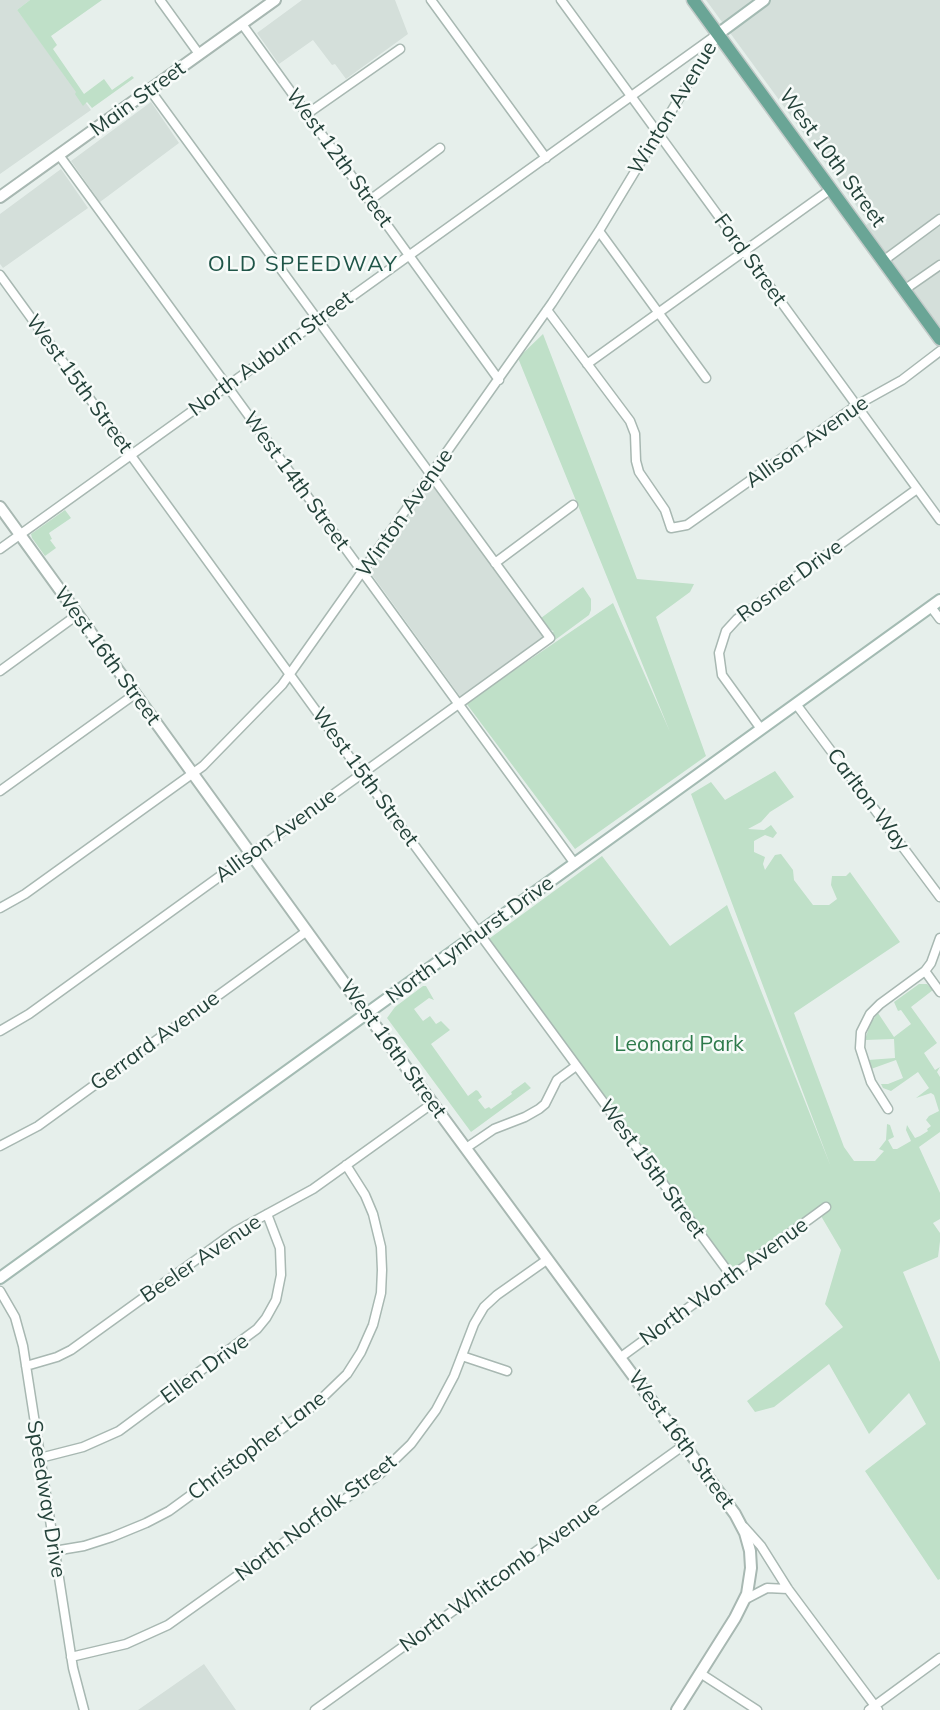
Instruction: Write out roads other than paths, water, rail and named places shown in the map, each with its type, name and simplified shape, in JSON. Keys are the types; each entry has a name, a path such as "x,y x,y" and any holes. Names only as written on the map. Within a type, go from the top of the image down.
{"main road":[{"name":"West 10th Street","path":"693,0 940,339"}],"street":[{"path":"160,0 199,54"},
{"name":"Main Street","path":"0,197 275,0"},
{"path":"431,0 546,158"},
{"name":"Ford Street","path":"561,0 940,520"},
{"path":"718,34 764,0"},
{"name":"West 12th Street","path":"242,24 499,380"},
{"name":"North Auburn Street","path":"0,549 718,34"},
{"name":"Winton Avenue","path":"0,908 24,894 210,760 282,685 547,310 599,231 718,34"},
{"path":"307,114 400,49"},
{"path":"150,90 495,563 573,505"},
{"path":"370,200 440,148"},
{"name":"West 14th Street","path":"59,155 575,864"},
{"path":"547,310 587,364 831,189"},
{"path":"883,261 940,219"},
{"path":"599,231 706,378"},
{"path":"904,291 940,264"},
{"name":"West 15th Street","path":"0,275 362,774 732,1277"},
{"name":"Allison Avenue","path":"587,364 632,425 636,439 636,461 639,472 664,510 671,528 687,525 856,405 902,380 940,351"},
{"name":"Rosner Drive","path":"761,729 722,675 719,652 726,631 737,619 917,489"},
{"name":"West 16th Street","path":"0,507 367,1014 740,1522 761,1546 788,1589 874,1709"},
{"name":"Allison Avenue","path":"0,1031 24,1018 550,638 495,563"},
{"path":"935,604 940,619"},
{"name":"North Lynhurst Drive","path":"0,1278 935,604"},
{"path":"0,671 77,615"},
{"path":"0,791 135,694"},
{"name":"Carlton Way","path":"796,704 940,897"},
{"name":"Gerrard Avenue","path":"0,1146 38,1126 307,931"},
{"path":"888,1109 871,1082 860,1048 861,1032 870,1014 880,1004 925,971 931,963 940,938"},
{"path":"925,971 940,992"},
{"path":"466,1148 494,1129 525,1118 539,1109 557,1080 576,1066"},
{"name":"Beeler Avenue","path":"26,1366 57,1357 71,1350 236,1231 313,1189 433,1103"},
{"name":"Christopher Lane","path":"54,1551 112,1538 169,1511 316,1404 347,1374 361,1352 373,1325 381,1293 382,1270 381,1247 373,1214 365,1195 346,1165"},
{"name":"North Worth Avenue","path":"621,1357 826,1207"},
{"name":"Ellen Drive","path":"40,1458 84,1447 119,1431 257,1329 276,1300 281,1275 280,1248 267,1214"},
{"name":"North Norfolk Street","path":"71,1657 126,1644 168,1625 370,1482 406,1449 427,1424 449,1388 474,1324 487,1305 499,1293 548,1259"},
{"name":"Speedway Drive","path":"0,1291 17,1323 26,1366 71,1657 84,1710"},
{"path":"462,1356 507,1371"},
{"name":"North Whitcomb Avenue","path":"315,1710 684,1445"},
{"path":"677,1710 744,1601 749,1584 751,1561 749,1545 740,1522"},
{"path":"744,1601 767,1588 788,1589"},
{"path":"874,1709 940,1659"},
{"path":"700,1673 757,1710"}],"district":[{"name":"OLD SPEEDWAY","path":"303,264"}],"park label":[{"name":"Leonard Park","path":"679,1045"}]}
